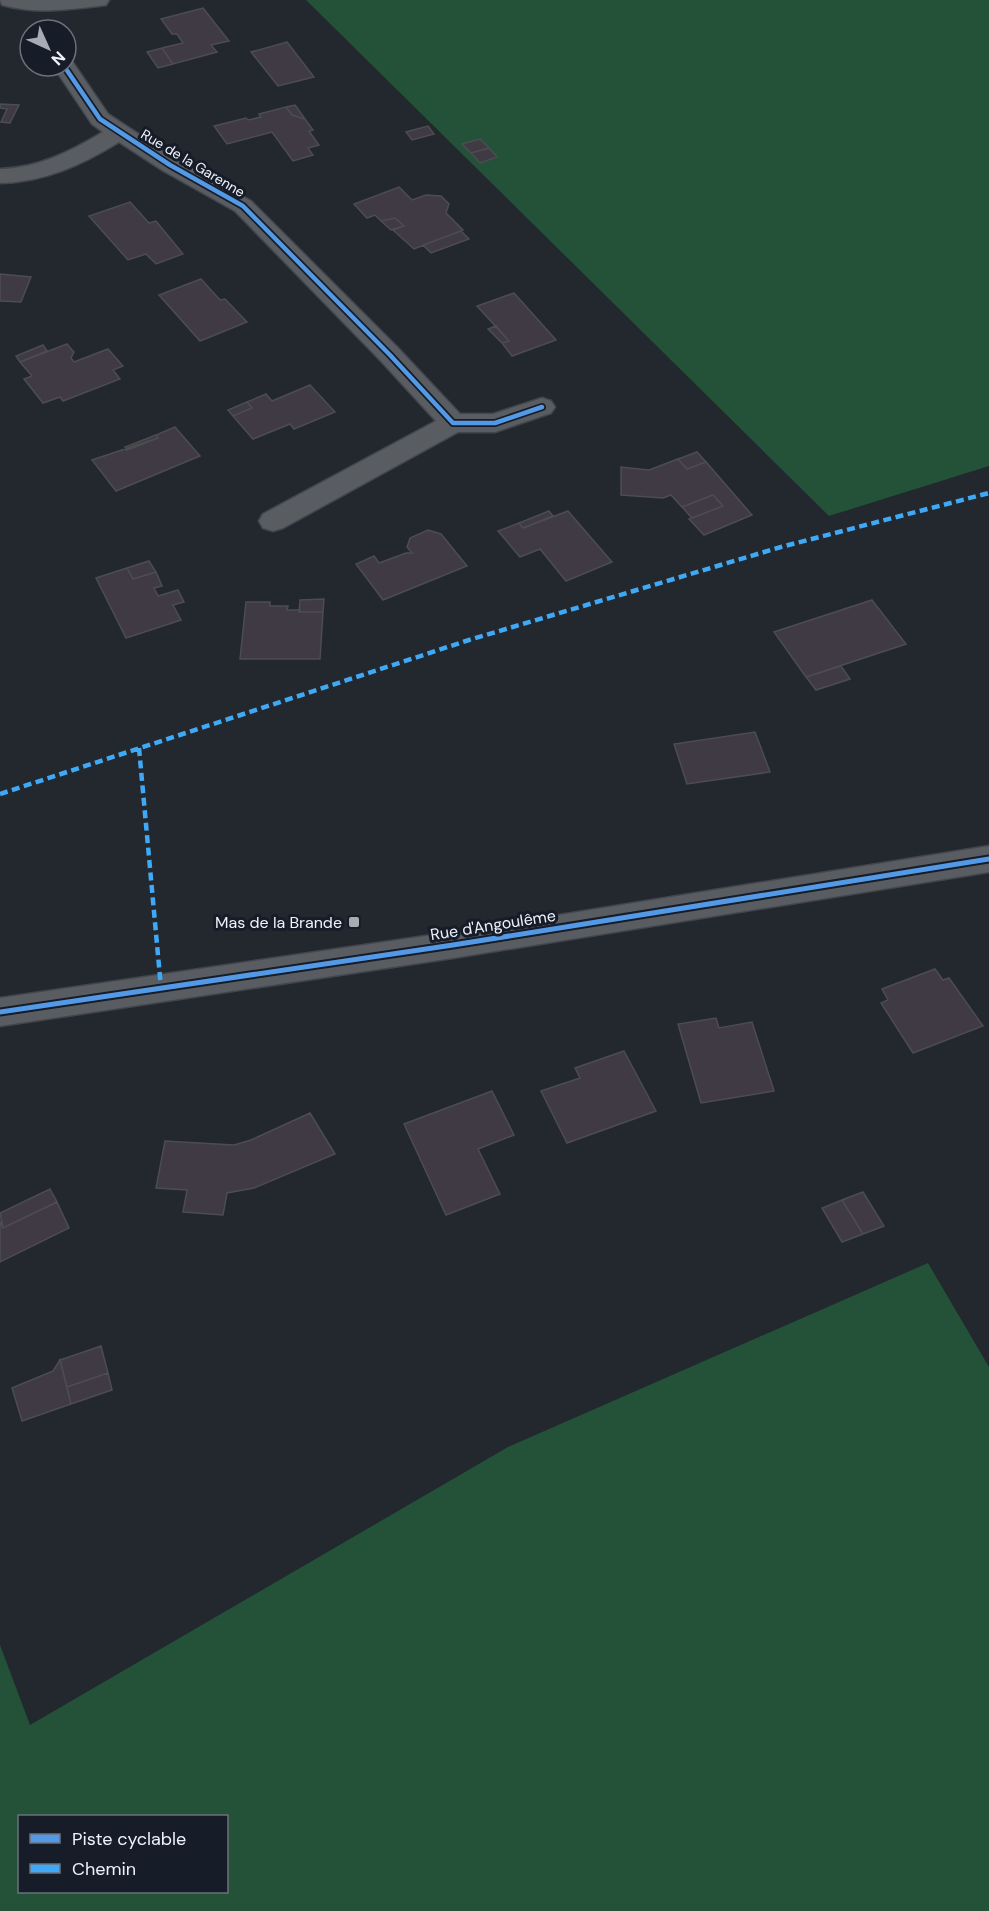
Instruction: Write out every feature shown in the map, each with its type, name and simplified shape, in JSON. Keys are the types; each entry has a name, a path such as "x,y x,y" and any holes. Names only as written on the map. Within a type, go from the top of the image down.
{"street":[{"path":"10,0 46,13 98,0"},
{"name":"Rue de la Garenne","path":"72,78 99,119 170,165 243,206 390,355 453,423"},
{"path":"0,177 19,177 75,159 119,132"},
{"path":"273,521 453,423 495,423 542,408"},
{"name":"Rue d'Angoulême","path":"0,1012 453,945 989,859"}],"green space":[{"path":"306,0 989,0 989,466 829,516"},
{"path":"928,1263 989,1367 989,1911 0,1911 0,1645 30,1725 508,1447"}],"building":[{"path":"203,8 229,41 211,45 217,52 173,64 162,48 183,43 177,34 172,34 161,19"},
{"path":"287,42 314,77 278,86 251,52"},
{"path":"162,48 173,64 158,68 147,52"},
{"path":"0,104 19,105 10,123 1,122 7,109 0,108"},
{"path":"295,105 305,119 292,115 286,107"},
{"path":"286,107 292,115 305,119 313,130 309,131 319,145 308,148 313,155 293,161 272,132 227,144 214,126 246,118 248,120 261,117 259,114"},
{"path":"428,126 434,134 412,140 406,132"},
{"path":"480,139 489,148 471,153 462,144"},
{"path":"489,148 497,157 480,163 471,153"},
{"path":"399,187 412,200 426,195 441,196 449,204 446,213 463,230 414,249 393,230 404,226 395,218 381,221 375,215 367,218 354,204"},
{"path":"130,202 149,223 156,221 183,254 156,264 146,254 128,260 89,216"},
{"path":"395,218 404,226 391,230 381,221"},
{"path":"461,231 469,239 431,253 423,245"},
{"path":"0,274 31,277 21,302 0,301"},
{"path":"201,279 220,300 225,299 247,322 200,341 159,295"},
{"path":"514,293 556,340 512,356 502,343 509,341 477,306"},
{"path":"496,326 509,341 502,343 488,329"},
{"path":"67,344 74,352 71,358 74,362 108,349 123,366 113,370 120,379 63,401 60,397 43,403 24,379 32,376 20,362"},
{"path":"43,345 47,351 20,362 16,356"},
{"path":"310,385 335,412 294,429 290,424 253,439 233,416 252,408 247,402 266,394 272,401"},
{"path":"247,402 252,408 233,416 228,410"},
{"path":"175,427 200,456 116,491 92,460 158,438 156,435"},
{"path":"156,435 158,438 127,450 125,447"},
{"path":"697,452 706,462 687,469 678,459"},
{"path":"678,459 687,469 706,462 752,515 704,535 689,519 723,506 713,495 682,507 671,495 663,498 621,495 621,467 649,470"},
{"path":"713,495 723,506 692,518 682,507"},
{"path":"549,511 553,516 523,528 519,523"},
{"path":"568,511 612,562 566,581 540,549 520,557 498,531 519,523 523,528"},
{"path":"428,530 441,534 467,566 383,600 356,564 374,556 379,563 412,553 407,547 410,538"},
{"path":"149,561 156,572 133,579 127,568"},
{"path":"127,568 133,579 156,572 162,586 154,588 158,596 178,590 184,602 173,605 181,620 126,638 96,578"},
{"path":"324,599 323,612 299,612 300,600"},
{"path":"872,600 906,644 806,677 774,632"},
{"path":"246,602 270,602 270,606 288,606 287,610 300,610 299,612 323,612 320,659 240,659"},
{"path":"841,666 850,679 816,690 806,677"},
{"path":"755,732 770,772 687,784 674,744"},
{"path":"935,969 943,980 949,978 983,1026 913,1053 881,1003 888,1000 882,989"},
{"path":"716,1018 719,1028 752,1022 774,1091 701,1103 678,1024"},
{"path":"624,1051 656,1111 567,1143 541,1091 580,1078 575,1068"},
{"path":"492,1091 514,1135 478,1149 500,1194 446,1215 404,1124"},
{"path":"310,1113 335,1154 254,1188 227,1193 223,1215 183,1212 187,1190 156,1188 165,1141 234,1145 251,1140"},
{"path":"50,1189 57,1202 3,1228 0,1213"},
{"path":"863,1192 884,1226 863,1234 842,1200"},
{"path":"842,1200 863,1234 842,1242 822,1208"},
{"path":"57,1202 69,1228 0,1262 0,1221 3,1228"},
{"path":"101,1346 108,1373 67,1387 60,1360"},
{"path":"60,1360 71,1404 22,1421 12,1388 53,1371"},
{"path":"108,1373 112,1390 71,1404 67,1387"}],"marked path":[{"path":"0,794 469,640 781,547 989,493"},
{"path":"139,748 161,988"}],"cycle path":[{"path":"72,78 100,119 170,165 243,206 390,355 453,423 495,423 542,407"},
{"path":"0,1012 453,945 989,859"}],"place":[{"name":"Mas de la Brande","path":"354,922"}]}
